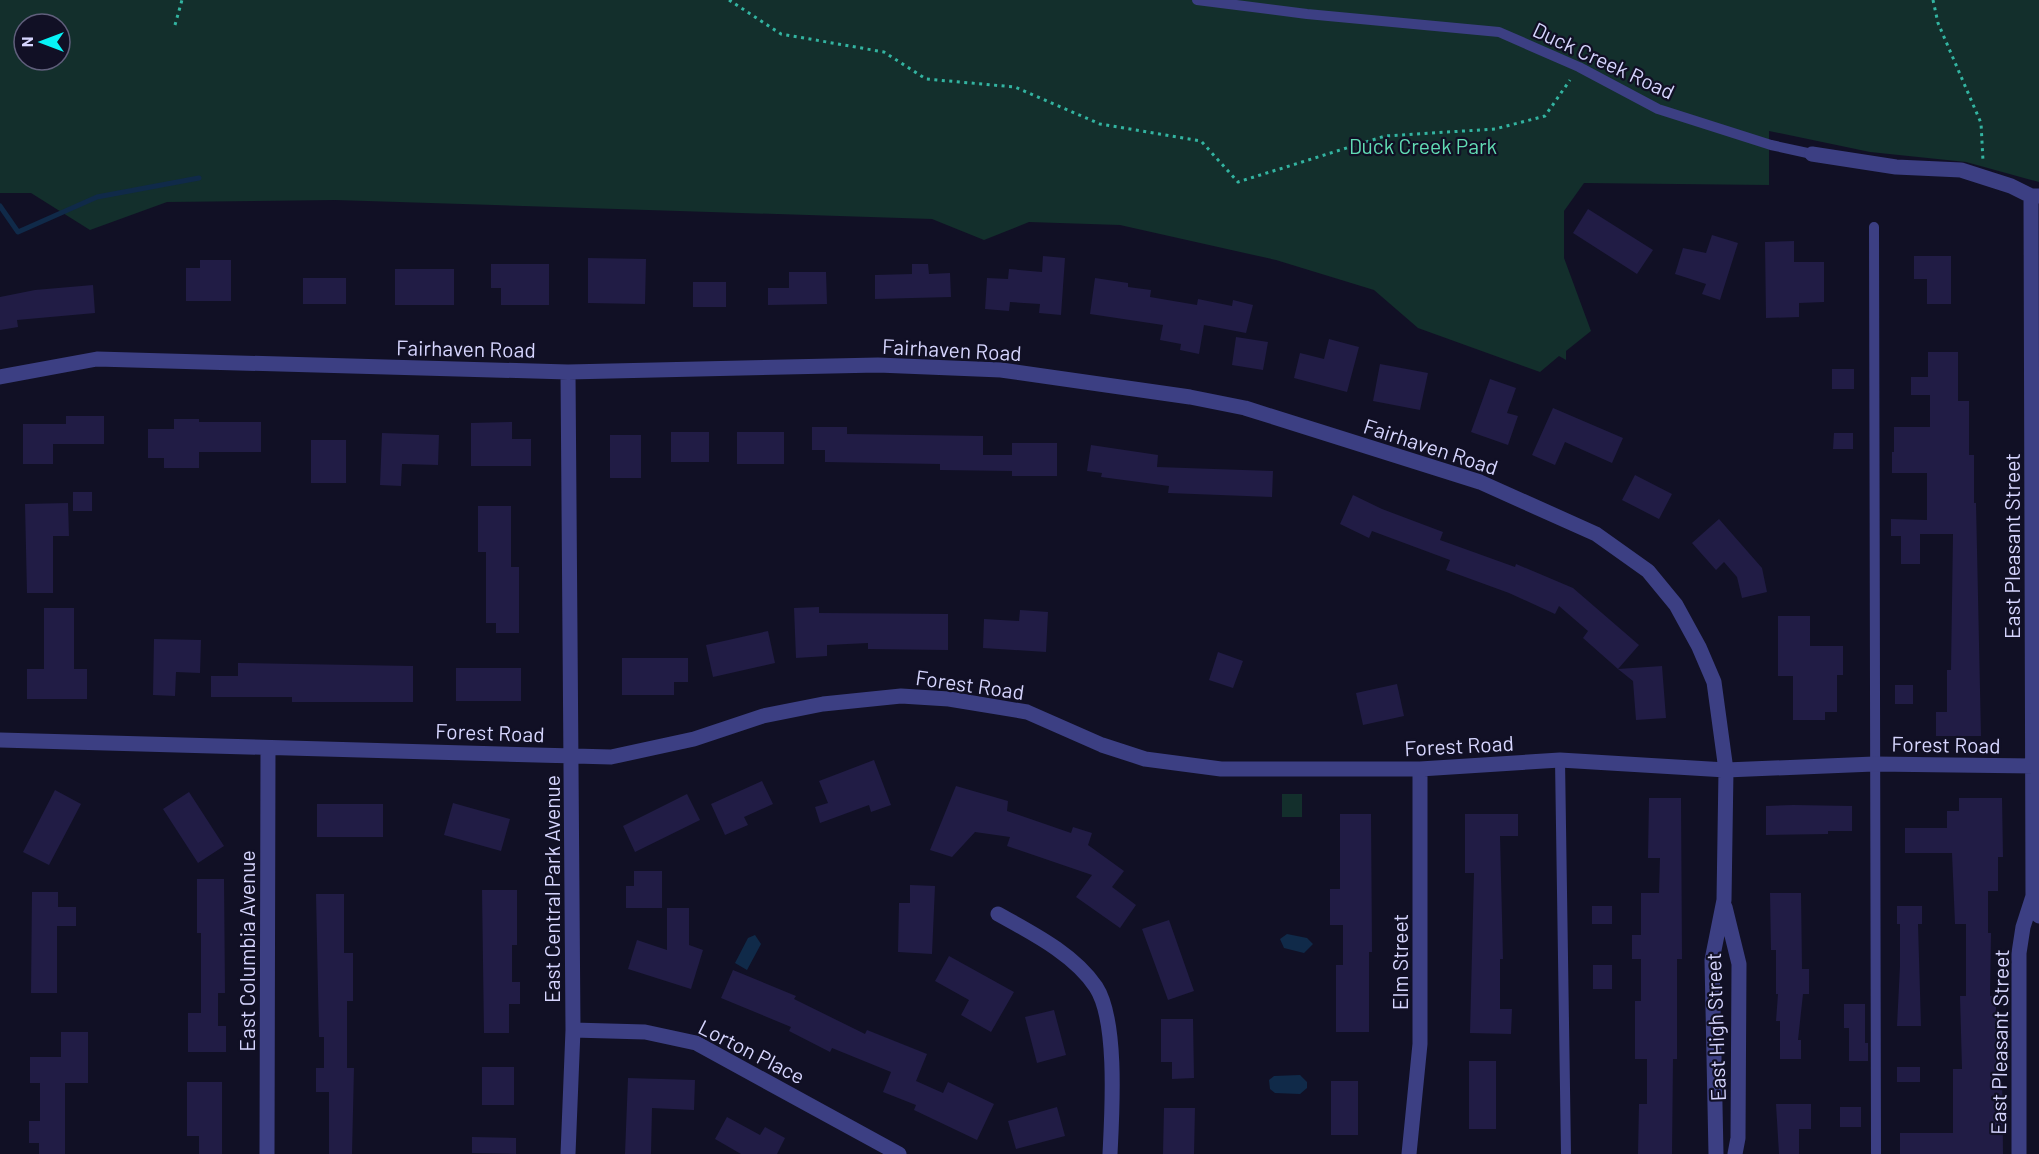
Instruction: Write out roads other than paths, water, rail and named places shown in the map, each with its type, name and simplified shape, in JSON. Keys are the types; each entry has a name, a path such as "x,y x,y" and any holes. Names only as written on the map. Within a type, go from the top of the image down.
{"street":[{"path":"1812,154 1896,167 1961,170 2035,196"},
{"name":"East Pleasant Street","path":"2019,1154 2019,953 2023,927 2033,896 2036,766 2035,196"},
{"name":"Fairhaven Road","path":"0,377 97,359 568,372 878,365 1001,370 1190,397 1245,408 1480,482 1596,534 1648,571 1676,605 1700,647 1710,673 1726,770"},
{"name":"East Central Park Avenue","path":"568,372 573,1030 568,1154"},
{"name":"Forest Road","path":"0,740 610,757 694,739 763,716 823,704 901,696 949,699 1027,712 1102,745 1145,759 1269,771 1419,769 1560,760 1726,770 1874,764 2036,766"},
{"name":"East Columbia Avenue","path":"267,1154 268,748"},
{"name":"Elm Street","path":"1409,1154 1420,1023 1419,769"},
{"name":"East High Street","path":"1716,1154 1712,960 1724,900 1726,770"},
{"name":"East Pleasant Street","path":"2033,896 2039,916"},
{"name":"East High Street","path":"1724,900 1739,963 1738,1138 1735,1154"},
{"path":"998,914 1038,936 1084,973 1097,988 1107,1011 1110,1037 1110,1154"},
{"name":"Lorton Place","path":"573,1030 645,1032 696,1043 899,1154"}],"lane":[{"name":"Duck Creek Road","path":"1197,0 1307,14 1499,33 1579,67 1658,109 1771,145 1812,154"},
{"path":"1874,227 1876,1154"},
{"path":"1560,760 1566,1154"}],"water":[{"path":"1287,934 1307,938 1313,944 1304,953 1284,948 1280,939"},
{"path":"755,935 761,944 747,970 735,963 748,938"},
{"path":"1300,1075 1307,1082 1307,1088 1300,1094 1275,1093 1270,1089 1269,1080 1274,1076"}],"waterway":[{"path":"0,206 18,232 97,197 199,178"}],"park label":[{"name":"Duck Creek Park","path":"1423,145"}]}
